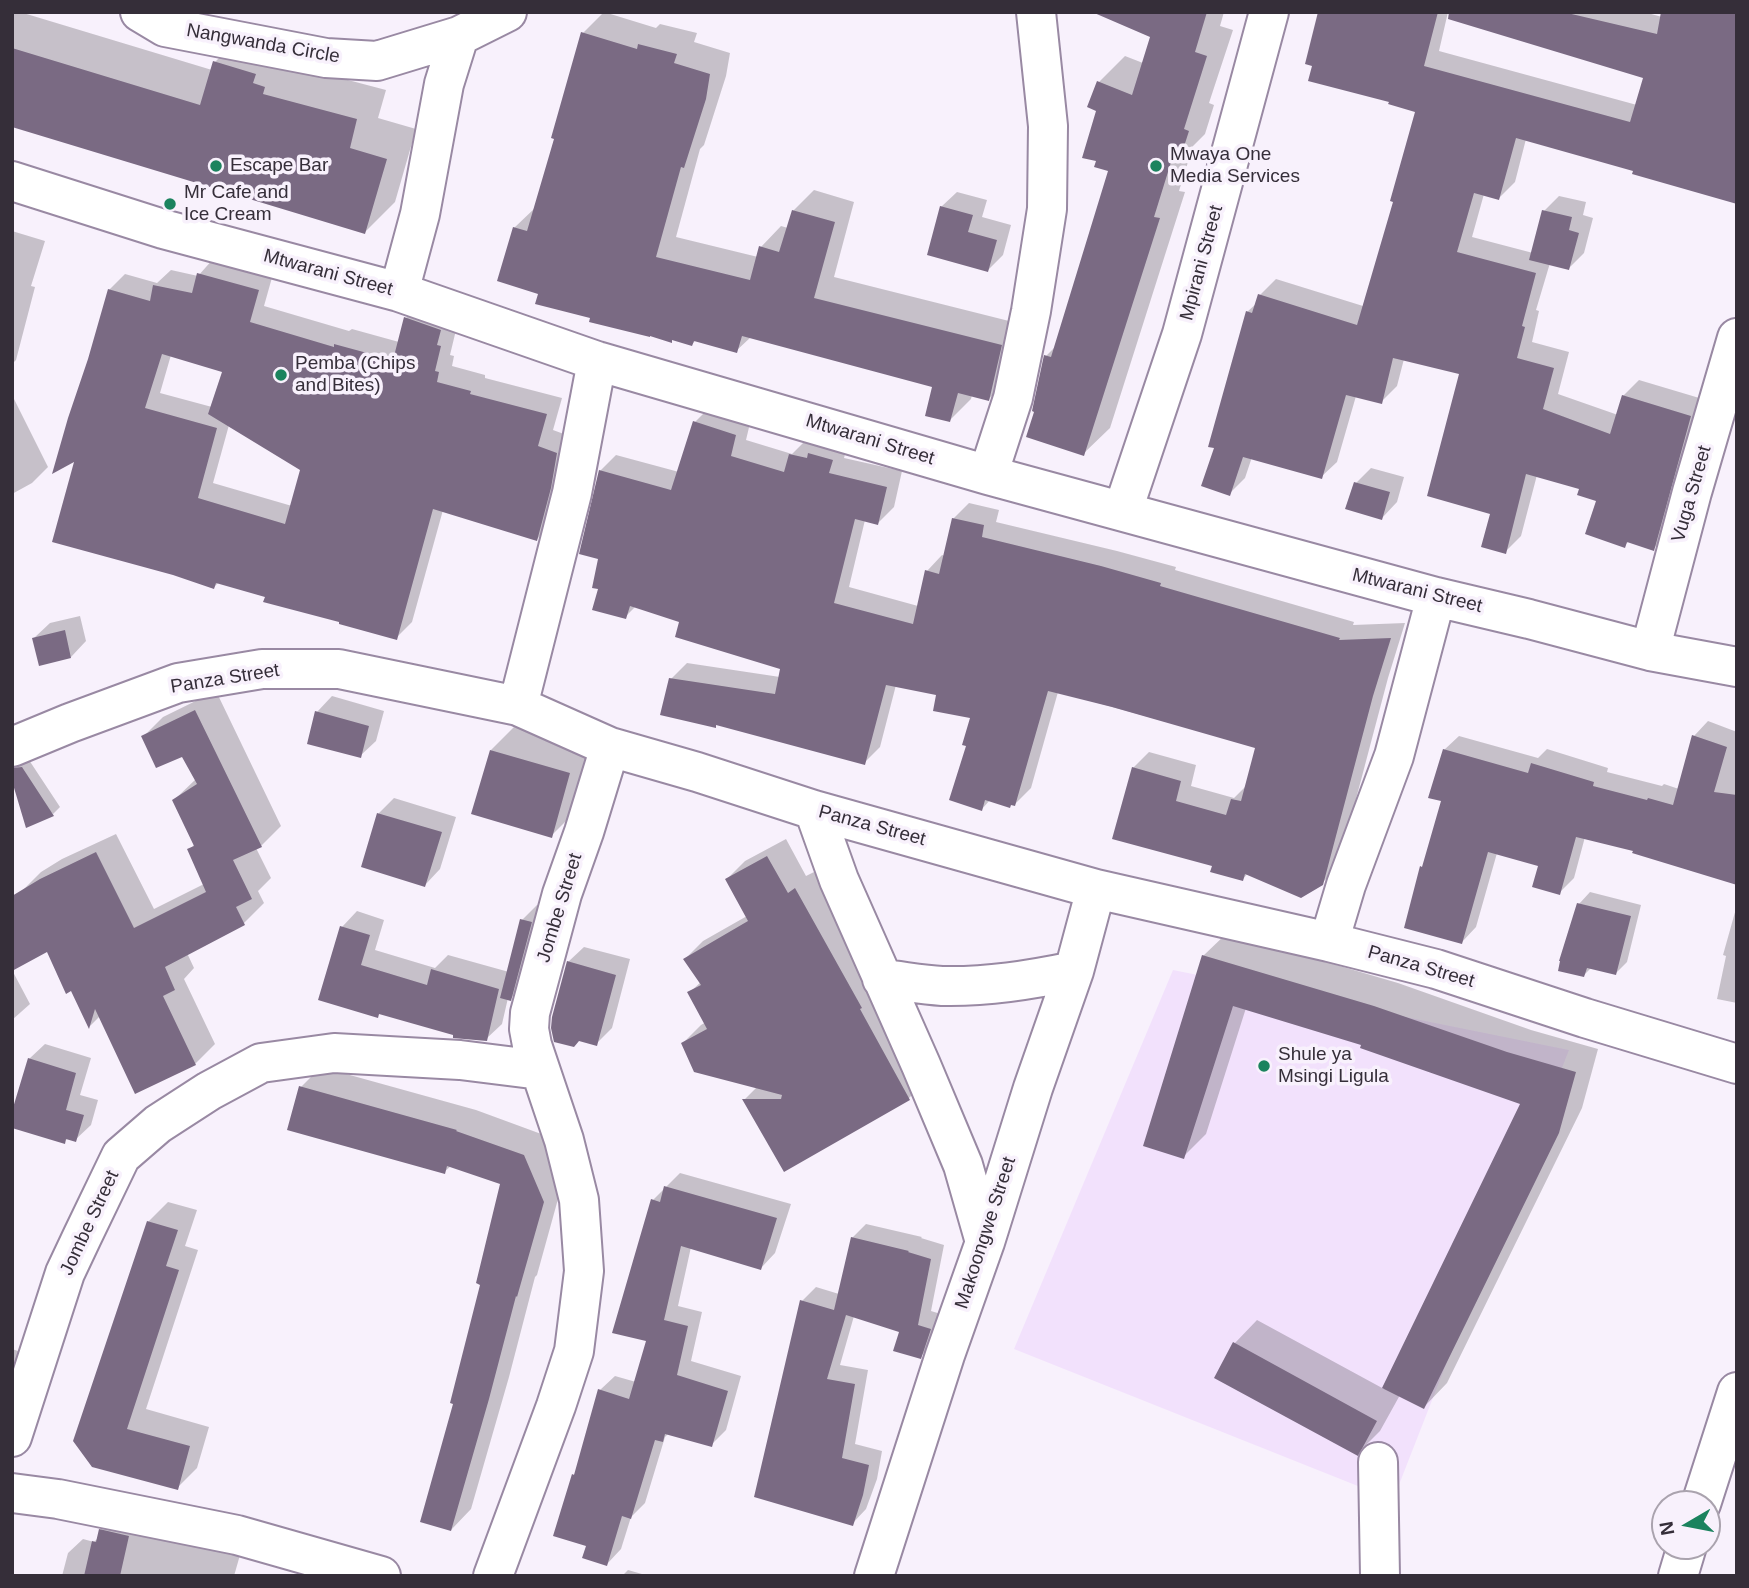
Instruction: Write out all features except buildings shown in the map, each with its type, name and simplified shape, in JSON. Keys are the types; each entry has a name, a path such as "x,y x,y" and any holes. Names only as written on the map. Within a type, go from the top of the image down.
{"street":[{"name":"Nangwanda Circle","path":"140,12 165,27 326,58 377,61 458,36 507,12"},
{"path":"988,475 1013,398 1031,311 1047,209 1048,126 1036,12"},
{"name":"Mpirani Street","path":"1123,510 1182,334 1269,12"},
{"path":"399,292 420,214 443,84 458,36"},
{"name":"Mtwarani Street","path":"12,181 163,229 399,292 597,361 988,475 1436,597 1650,651 1737,667"},
{"name":"Vuga Street","path":"1650,651 1692,492 1737,338"},
{"path":"518,706 572,493 597,361"},
{"path":"1329,942 1346,885 1394,756 1436,597"},
{"name":"Panza Street","path":"12,747 178,683 262,669 339,669 518,706 610,747 814,810 1096,889 1436,969 1737,1064"},
{"name":"Jombe Street","path":"493,1576 575,1351 584,1271 579,1200 564,1140 529,1029 530,1013 562,894 610,747"},
{"path":"814,810 839,880 963,1166 985,1242"},
{"name":"Makoongwe Street","path":"874,1576 945,1354 985,1242 1033,1088 1074,971 1096,889"},
{"path":"882,979 941,986 983,985 1074,971"},
{"name":"Jombe Street","path":"12,1437 65,1273 76,1249 121,1156 158,1124 209,1091 261,1063 334,1053 460,1060 540,1070"},
{"path":"1706,1490 1737,1392"},
{"path":"1378,1462 1380,1576"},
{"path":"12,1493 58,1499 236,1535 381,1576"}],"shaded area":[{"path":"1173,970 1569,1050 1393,1500 1014,1349"}],"place":[{"name":"Escape Bar","path":"216,166"},
{"name":"Mwaya One Media Services","path":"1156,166"},
{"name":"Mr Cafe and Ice Cream","path":"170,204"},
{"name":"Pemba (Chips and Bites)","path":"281,375"},
{"name":"Shule ya Msingi Ligula","path":"1264,1066"}]}
